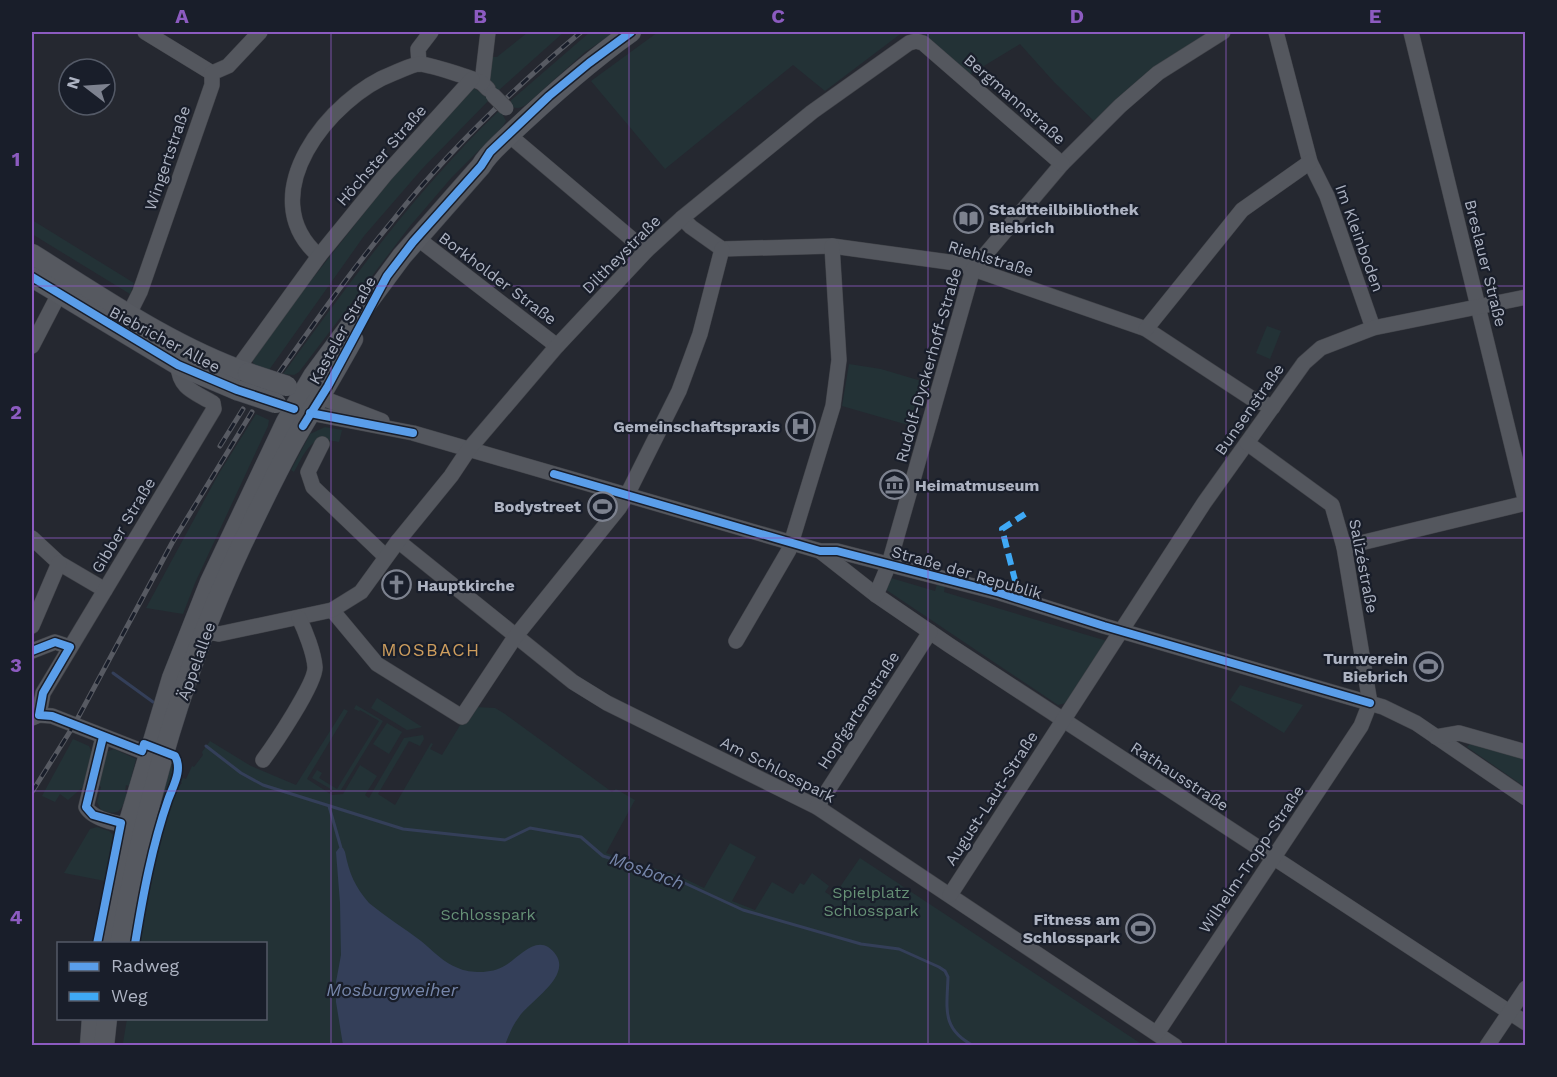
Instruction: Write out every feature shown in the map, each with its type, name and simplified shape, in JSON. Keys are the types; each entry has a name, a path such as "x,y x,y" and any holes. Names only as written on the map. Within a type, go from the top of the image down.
{"main road":[{"name":"Kasteler Straße","path":"299,400 387,276 417,238 481,166 490,152 589,63 631,32"},
{"name":"Biebricher Allee","path":"32,254 129,314 242,378 299,400"},
{"name":"Biebricher Allee","path":"32,278 178,365 242,378"},
{"path":"119,331 129,314"},
{"name":"Äppelallee","path":"105,942 137,823 156,783 198,630 223,553 299,400"},
{"name":"Äppelallee","path":"120,942 149,754 172,678 198,630"},
{"path":"93,1020 104,1044"},
{"path":"104,1044 108,1020"}],"street":[{"path":"145,32 213,73 228,66 260,32"},
{"path":"419,64 418,49 431,32"},
{"path":"477,81 488,32"},
{"name":"Rudolf-Dyckerhoff-Straße","path":"876,595 890,564 973,269 1062,164 1120,106 1158,73 1223,32"},
{"name":"Im Kleinboden","path":"1276,32 1310,162 1327,196 1373,328"},
{"name":"Breslauer Straße","path":"1411,32 1526,503"},
{"name":"Bergmannstraße","path":"916,41 923,43 1062,164"},
{"name":"Diltheystraße","path":"198,630 219,634 299,618 332,610 361,592 451,476 468,449 557,346 646,251 682,218 812,112 916,41"},
{"path":"319,256 303,239 295,219 293,206 295,182 302,157 334,114 360,92 384,77 419,64 477,81 506,108 512,132 646,251"},
{"name":"Wingertstraße","path":"129,314 140,292 212,85 213,73"},
{"name":"Höchster Straße","path":"242,378 243,361 319,256 414,141 477,81"},
{"path":"1146,329 1242,210 1310,162"},
{"path":"332,610 377,664 462,717 515,637 620,508 679,391 700,334 722,249 691,228 682,218"},
{"name":"Borkholder Straße","path":"417,238 557,346"},
{"path":"736,641 792,543 834,399 839,360 832,246"},
{"name":"Riehlstraße","path":"722,249 832,246 956,263 1146,329 1251,398 1273,407"},
{"path":"32,346 59,294 74,289 94,292"},
{"name":"Bunsenstraße","path":"1063,721 1204,503 1304,363 1321,348 1373,328 1526,297"},
{"name":"Gibber Straße","path":"149,754 52,716 35,717 43,693 214,409 213,404 184,384 179,377 178,365"},
{"name":"Straße der Republik","path":"299,400 820,551 837,551 1000,593 1120,631 1370,703 1400,714 1526,798"},
{"name":"Salizéstraße","path":"1247,443 1332,505 1344,547 1370,703"},
{"path":"322,444 309,469 308,477 313,487 386,557"},
{"path":"1344,547 1526,503"},
{"path":"32,538 58,563 105,590"},
{"name":"Am Schlosspark","path":"398,542 564,676 607,703 817,807 1175,1046"},
{"name":"Rathausstraße","path":"820,551 876,595 1063,721 1526,1023"},
{"path":"32,626 58,563"},
{"path":"263,760 292,714 314,672 314,662 299,618"},
{"name":"Hopfgartenstraße","path":"817,807 930,632"},
{"path":"32,651 55,642 70,647"},
{"name":"Wilhelm-Tropp-Straße","path":"1157,1033 1361,726 1370,703"},
{"name":"August-Laut-Straße","path":"950,896 1063,721"},
{"path":"1436,737 1459,733 1526,752"},
{"path":"103,737 86,807 97,817 137,823"},
{"path":"149,754 154,761 156,783"},
{"path":"1487,1046 1526,988"}],"green space":[{"path":"528,32 564,32 498,91 482,83 485,57 497,57"},
{"path":"590,32 615,32 585,52 527,104 517,108 508,103"},
{"path":"658,32 903,32 825,91 793,65 665,169 591,81"},
{"path":"921,32 1213,32 1095,122 1054,82 1020,44 969,75"},
{"path":"474,88 490,99 422,169 364,236 269,370 254,365 251,357 253,354 402,165 469,89"},
{"path":"500,110 506,121 502,127 452,177 410,226 299,372 294,375 283,374 359,271 413,204 440,172"},
{"path":"32,220 134,283 130,294 32,234"},
{"path":"1267,326 1281,331 1270,359 1256,353"},
{"path":"849,364 881,369 928,383 915,427 842,406"},
{"path":"256,414 269,420 268,426 195,583 183,614 146,608 218,475"},
{"path":"325,427 342,430 339,442 319,440 315,442 304,454 294,472 291,470 310,434"},
{"path":"891,578 935,591 937,584 945,586 944,592 1107,641 1066,703 1058,705 885,589"},
{"path":"1240,685 1303,705 1284,733 1230,700"},
{"path":"377,698 422,727 407,730 371,708"},
{"path":"356,705 383,721 341,790 334,791 312,778 317,770 322,773 319,778 337,789 379,721 354,709"},
{"name":"Schlosspark","path":"475,707 495,708 612,792 616,789 635,800 606,853 679,876 704,888 730,843 756,857 732,901 755,910 772,882 793,894 800,883 804,885 812,873 829,886 825,892 833,897 860,858 1143,1045 128,1046 123,1043 127,1020 267,1020 267,942 139,942 163,823 172,794 182,783 183,778 186,779 192,766 194,767 203,755 202,752 210,741 251,766 296,785 344,709 348,711 307,779 332,795 343,794 360,765 377,776 365,795 369,798 404,738 423,735 424,739 420,746 409,741 378,794 395,805 431,743 433,744 430,749 442,755 462,722"},
{"path":"387,723 402,732 389,754 373,744"},
{"path":"73,739 89,746 92,753 84,786 68,800 60,794 55,802 42,796"},
{"path":"1472,742 1525,758 1525,787 1467,747"},
{"path":"114,749 136,759 129,786 126,785 125,792 127,793 124,804 122,808 112,813 101,810 97,802 101,787 98,785 106,752"},
{"path":"167,764 172,765 173,769 147,870 132,942 125,942"},
{"path":"97,827 113,835 105,881 64,873 90,829"}],"water":[{"name":"Mosburgweiher","path":"339,848 343,848 353,879 369,903 453,966 472,972 493,970 506,965 537,945 550,948 556,955 559,963 554,980 519,1017 505,1045 343,1045 336,1002 336,982 341,955 336,852"}],"waterway":[{"name":"Mosbach","path":"113,673 153,702"},
{"name":"Mosbach","path":"206,746 241,773 263,785 403,829 505,840 530,828 581,837 603,856 678,880 743,910 861,944 899,949 945,971 948,977 947,1008 951,1025 956,1033 974,1046"},
{"path":"329,806 341,848"}],"railway":[{"path":"279,373 364,256 415,193 507,98 581,32"},
{"path":"220,446 243,409"},
{"path":"32,792 74,725 172,543 252,412"}],"marked path":[{"path":"1020,600 1002,529 1025,514"}],"cycle path":[{"path":"303,426 328,386 387,276 413,242 481,166 490,152 549,96 631,32"},
{"path":"32,277 178,365 237,390 294,409"},
{"path":"310,413 413,433"},
{"path":"554,474 820,551 837,551 1000,593 1104,626 1370,703"},
{"path":"32,651 55,642 70,647 43,693 39,715 52,716 142,751 144,744 175,756 177,761 176,778 162,817 153,853 135,942"},
{"path":"97,942 121,823 93,815 86,807 103,737"}],"place":[{"name":"Stadtteilbibliothek Biebrich","path":"968,218"},
{"name":"Gemeinschaftspraxis","path":"801,426"},
{"name":"Heimatmuseum","path":"894,485"},
{"name":"Bodystreet","path":"602,506"},
{"name":"Hauptkirche","path":"396,585"},
{"name":"Turnverein Biebrich","path":"1429,667"},
{"name":"Fitness am Schlosspark","path":"1141,928"}],"district":[{"name":"MOSBACH","path":"431,650"}],"park label":[{"name":"Spielplatz Schlosspark","path":"871,901"}]}
